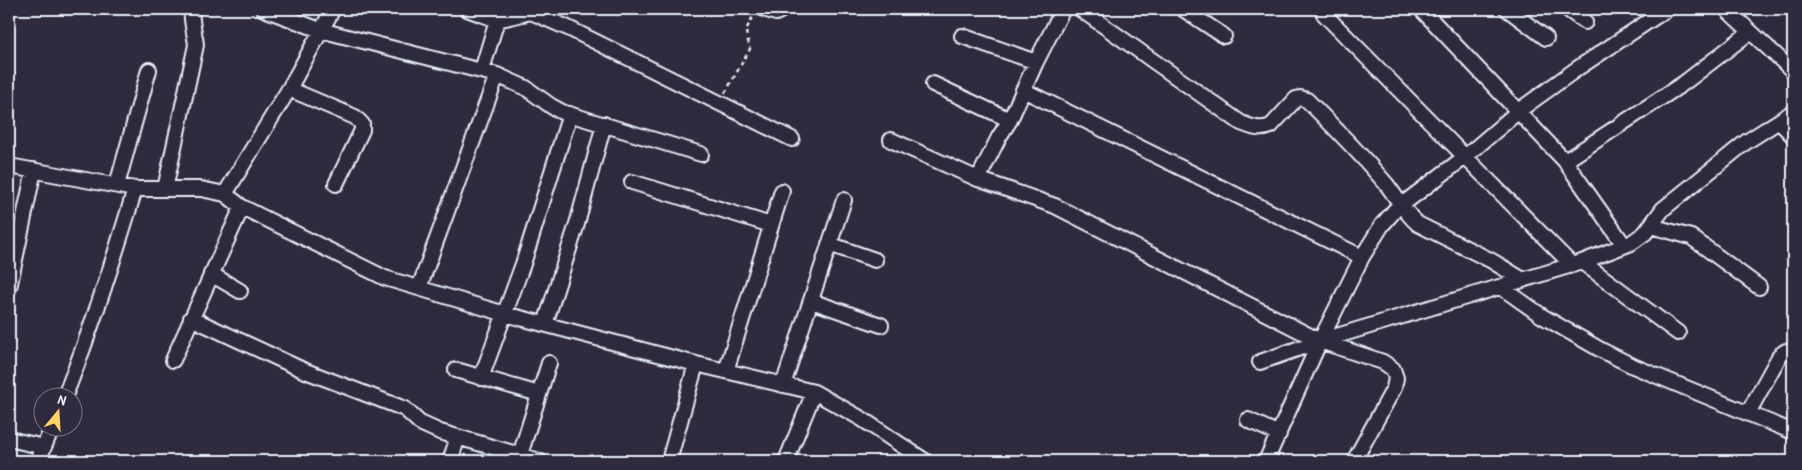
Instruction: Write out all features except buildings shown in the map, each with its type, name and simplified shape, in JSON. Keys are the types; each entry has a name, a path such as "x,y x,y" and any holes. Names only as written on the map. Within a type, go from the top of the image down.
{"street":[{"path":"165,188 196,45 192,9"},
{"path":"264,9 320,30 482,70 526,88 551,106 570,114 701,154"},
{"path":"225,194 289,89 333,9"},
{"path":"467,9 499,14 532,10 792,139"},
{"path":"764,9 776,13 784,9"},
{"path":"978,179 999,137 1010,120 1036,62 1064,9"},
{"path":"1080,9 1241,123 1266,128 1296,99 1307,100 1388,186 1401,206 1418,224 1476,253 1523,280"},
{"path":"1183,9 1224,36"},
{"path":"1421,9 1565,161 1624,245"},
{"path":"1506,9 1546,38"},
{"path":"1567,9 1585,22"},
{"path":"1266,461 1320,341 1362,257 1382,225 1401,206 1518,113 1578,68 1667,9"},
{"path":"1726,9 1793,71"},
{"path":"482,70 499,14"},
{"path":"1324,14 1465,157 1577,264 1678,333"},
{"path":"1565,161 1684,83 1750,32"},
{"path":"962,36 1036,62"},
{"path":"117,185 149,70"},
{"path":"418,288 497,75"},
{"path":"933,84 1010,120"},
{"path":"289,89 355,117 362,124 362,130 336,184"},
{"path":"1024,90 1362,257"},
{"path":"1260,362 1320,341 1577,264 1624,245 1645,233 1663,209 1746,142 1793,112"},
{"path":"481,378 523,264 570,114"},
{"path":"1779,121 1793,136"},
{"path":"545,324 577,224 604,124"},
{"path":"891,140 978,179 1055,206 1320,341 1383,362 1392,369 1396,378 1394,388 1354,461"},
{"path":"9,166 135,189 201,189 225,194 242,207 385,278 505,314 696,364 814,392 862,419 924,461"},
{"path":"9,288 34,170"},
{"path":"632,182 771,225"},
{"path":"68,388 107,283 135,189"},
{"path":"726,371 782,191"},
{"path":"783,384 844,200"},
{"path":"173,360 242,207"},
{"path":"1651,226 1692,237 1759,287"},
{"path":"829,244 875,260"},
{"path":"211,274 240,291"},
{"path":"1501,287 1542,316 1634,366 1793,432"},
{"path":"810,301 880,325"},
{"path":"191,318 303,370 405,409 420,423 440,432 540,461"},
{"path":"1748,414 1780,355 1786,350 1793,351"},
{"path":"520,455 548,363"},
{"path":"669,461 696,364"},
{"path":"456,370 539,394"},
{"path":"786,461 814,392"},
{"path":"1248,420 1279,434"},
{"path":"450,461 458,437"},
{"path":"38,461 48,438"},
{"path":"9,439 44,447"}],"path":[{"path":"720,103 750,49 745,35 746,29 758,9"}]}
